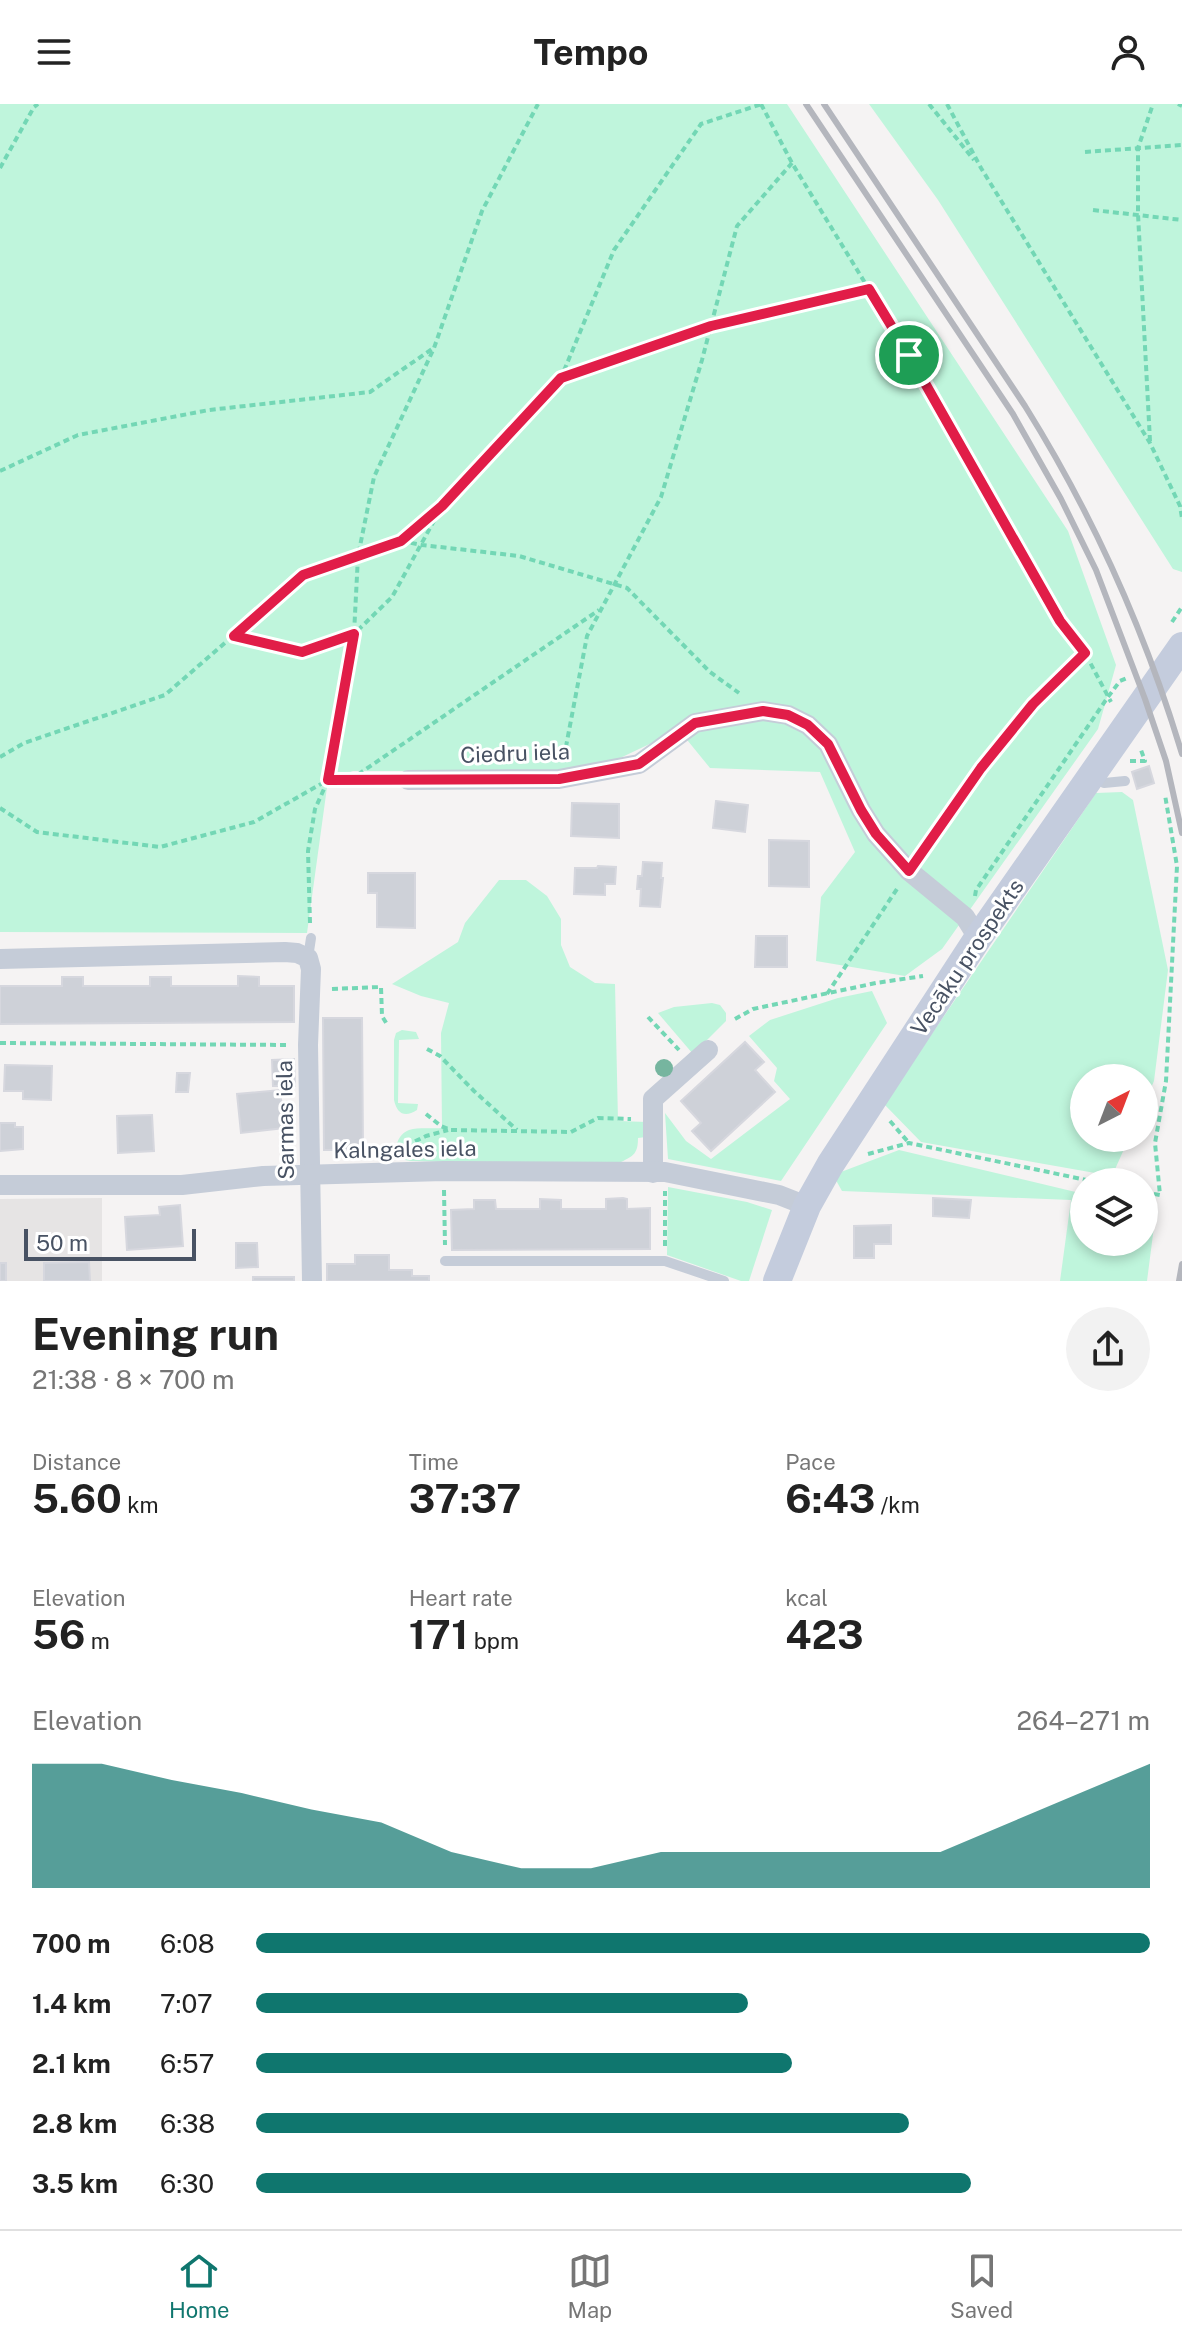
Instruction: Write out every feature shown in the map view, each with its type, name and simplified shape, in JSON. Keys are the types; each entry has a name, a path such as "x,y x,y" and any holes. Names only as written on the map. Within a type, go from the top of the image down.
{"main road":[{"name":"Vecāķu prospekts","path":"777,1281 807,1206 830,1165 974,932 1092,775 1182,646"}],"street":[{"name":"Ciedru iela","path":"408,780 559,779 639,764 695,723 763,711 788,715 808,725 828,744 876,834 909,871 965,917 974,932"},
{"path":"0,959 297,953 310,948"},
{"name":"Sarmas iela","path":"310,948 308,1045 312,1281"},
{"path":"659,1172 653,1099 708,1050"},
{"name":"Kalngales iela","path":"0,1185 182,1185 263,1176 444,1171 659,1172 779,1195 807,1206"}],"lane":[{"path":"1092,775 1104,783 1125,781"},
{"path":"445,1261 665,1261 724,1281"}],"path":[{"path":"0,168 38,104"},
{"path":"310,948 308,851 315,809 328,780 354,634 358,556 374,477 434,348 482,211 538,104"},
{"path":"0,757 24,743 165,695 303,575 401,541 442,506 561,378 614,250 701,124 761,104 792,163 909,355 1060,621 1085,653 1116,712 1128,722"},
{"path":"929,104 981,168"},
{"path":"947,104 981,168 1150,443 1180,506 1182,518"},
{"path":"1150,443 1138,214 1138,148 1153,104"},
{"path":"1085,152 1182,145"},
{"path":"559,779 587,636 661,497 737,226 792,163"},
{"path":"1093,210 1182,220"},
{"path":"561,378 711,326 869,289"},
{"path":"0,471 78,435 209,410 370,392 434,348"},
{"path":"234,636 302,652 354,634 392,597 442,506"},
{"path":"401,541 519,556 627,588 710,672 763,711"},
{"path":"350,780 601,609"},
{"path":"827,994 981,768 1033,704 1085,653"},
{"path":"974,932 976,890 1108,697 1120,681 1135,674"},
{"path":"0,808 37,832 160,847 254,822 328,780 408,780"},
{"path":"1157,1168 1155,1143 1166,1081 1176,917 1177,866 1165,795"},
{"path":"735,1019 753,1009 876,983 933,975"},
{"path":"309,989 381,987 382,1016 388,1026"},
{"path":"648,1017 691,1064"},
{"path":"0,1043 308,1045"},
{"path":"427,1049 440,1056 518,1131"},
{"path":"426,1114 451,1130"},
{"path":"387,1155 426,1136 451,1130 571,1132 598,1118 653,1119"},
{"path":"830,1165 909,1143 1070,1177"},
{"path":"444,1171 445,1261"},
{"path":"659,1172 665,1261"},
{"path":"1158,1174 1158,1195"}],"shaded area":[{"path":"102,1198 102,1281 0,1281 0,1199"}],"green space":[{"path":"0,104 787,104 1068,531 1116,665 1098,729 942,949 905,976 816,961 821,897 855,852 820,772 710,768 679,730 618,759 561,771 353,771 328,780 307,933 0,932"},
{"path":"869,104 1182,104 1182,572 1173,569 938,200"},
{"path":"1122,792 1133,800 1168,970 1156,1064 1070,1064 1070,1152 1123,1152 1116,1168 1070,1169 921,1142 884,1104 1096,793"},
{"path":"499,880 526,880 547,896 561,919 561,945 570,967 595,983 615,984 618,1121 647,1122 646,1137 638,1138 634,1153 621,1162 529,1165 413,1161 405,1160 398,1153 397,1144 405,1132 442,1128 441,1033 449,1003 392,984 458,942 465,923"},
{"path":"872,991 887,1023 781,1181 668,1159 665,1113 686,1141 711,1159 790,1099 774,1081 777,1068 749,1036 770,1020 838,998"},
{"path":"720,1005 726,1013 726,1021 693,1054 658,1013 674,1007"},
{"path":"402,1030 416,1032 419,1039 399,1040 398,1103 418,1104 417,1110 405,1114 399,1111 394,1100 394,1040 396,1033"},
{"path":"899,1150 1070,1191 1070,1200 842,1191 833,1175"},
{"path":"668,1187 747,1202 772,1210 749,1281 741,1281 667,1255"},
{"path":"1070,1207 1070,1256 1150,1256 1147,1281 1060,1281"}],"building":[{"path":"1149,766 1154,783 1137,789 1132,772"},
{"path":"716,801 748,805 745,832 713,828"},
{"path":"572,803 619,804 619,838 571,836"},
{"path":"769,840 809,841 809,887 769,886"},
{"path":"643,862 662,863 660,907 640,906 641,889 637,889"},
{"path":"616,867 615,884 605,884 605,895 574,894 575,868"},
{"path":"368,873 415,873 415,928 377,927 377,893 368,893"},
{"path":"756,936 787,936 787,967 755,967"},
{"path":"238,976 259,977 259,986 294,986 294,1022 0,1024 0,986 62,986 62,977 83,977 83,986 150,986 150,977 171,977 171,986 238,986"},
{"path":"323,1018 362,1018 363,1150 324,1150"},
{"path":"745,1042 764,1062 755,1070 775,1092 711,1151 692,1131 701,1123 681,1101"},
{"path":"294,1059 295,1086 273,1086 272,1060"},
{"path":"5,1065 52,1066 51,1100 23,1099 23,1091 4,1091"},
{"path":"177,1073 190,1073 188,1092 176,1092"},
{"path":"280,1090 284,1128 241,1133 237,1094"},
{"path":"152,1115 154,1151 118,1153 117,1116"},
{"path":"0,1123 15,1123 15,1127 23,1127 23,1149 0,1151"},
{"path":"933,1198 971,1200 969,1218 933,1216"},
{"path":"540,1199 561,1200 561,1209 606,1209 606,1199 627,1199 627,1209 650,1208 650,1249 452,1250 451,1210 474,1209 474,1200 495,1200 496,1209 540,1209"},
{"path":"180,1205 183,1246 127,1250 125,1217 160,1215 159,1207"},
{"path":"891,1225 891,1244 874,1244 874,1258 854,1258 854,1226"},
{"path":"236,1243 257,1243 258,1267 236,1268"},
{"path":"355,1255 389,1255 389,1270 412,1270 412,1276 429,1276 429,1281 327,1281 327,1264 355,1264"},
{"path":"89,1262 90,1281 44,1281 44,1263"},
{"path":"0,1263 6,1263 6,1281 0,1281"},
{"path":"253,1277 294,1277 294,1281 253,1281"}],"railway":[{"path":"806,104 1013,414 1061,499 1096,570 1145,699 1166,761 1182,833"},
{"path":"824,104 1050,447 1095,532 1134,619 1182,754"},
{"path":"1179,1281 1182,1264"}],"route":[{"path":"869,289 909,355 1060,621 1085,653 1033,704 981,768 909,871 876,834 828,744 808,725 788,715 763,711 695,723 639,764 559,779 328,780 354,634 302,652 234,636 303,575 401,541 442,506 561,378 711,326 869,289"}]}
